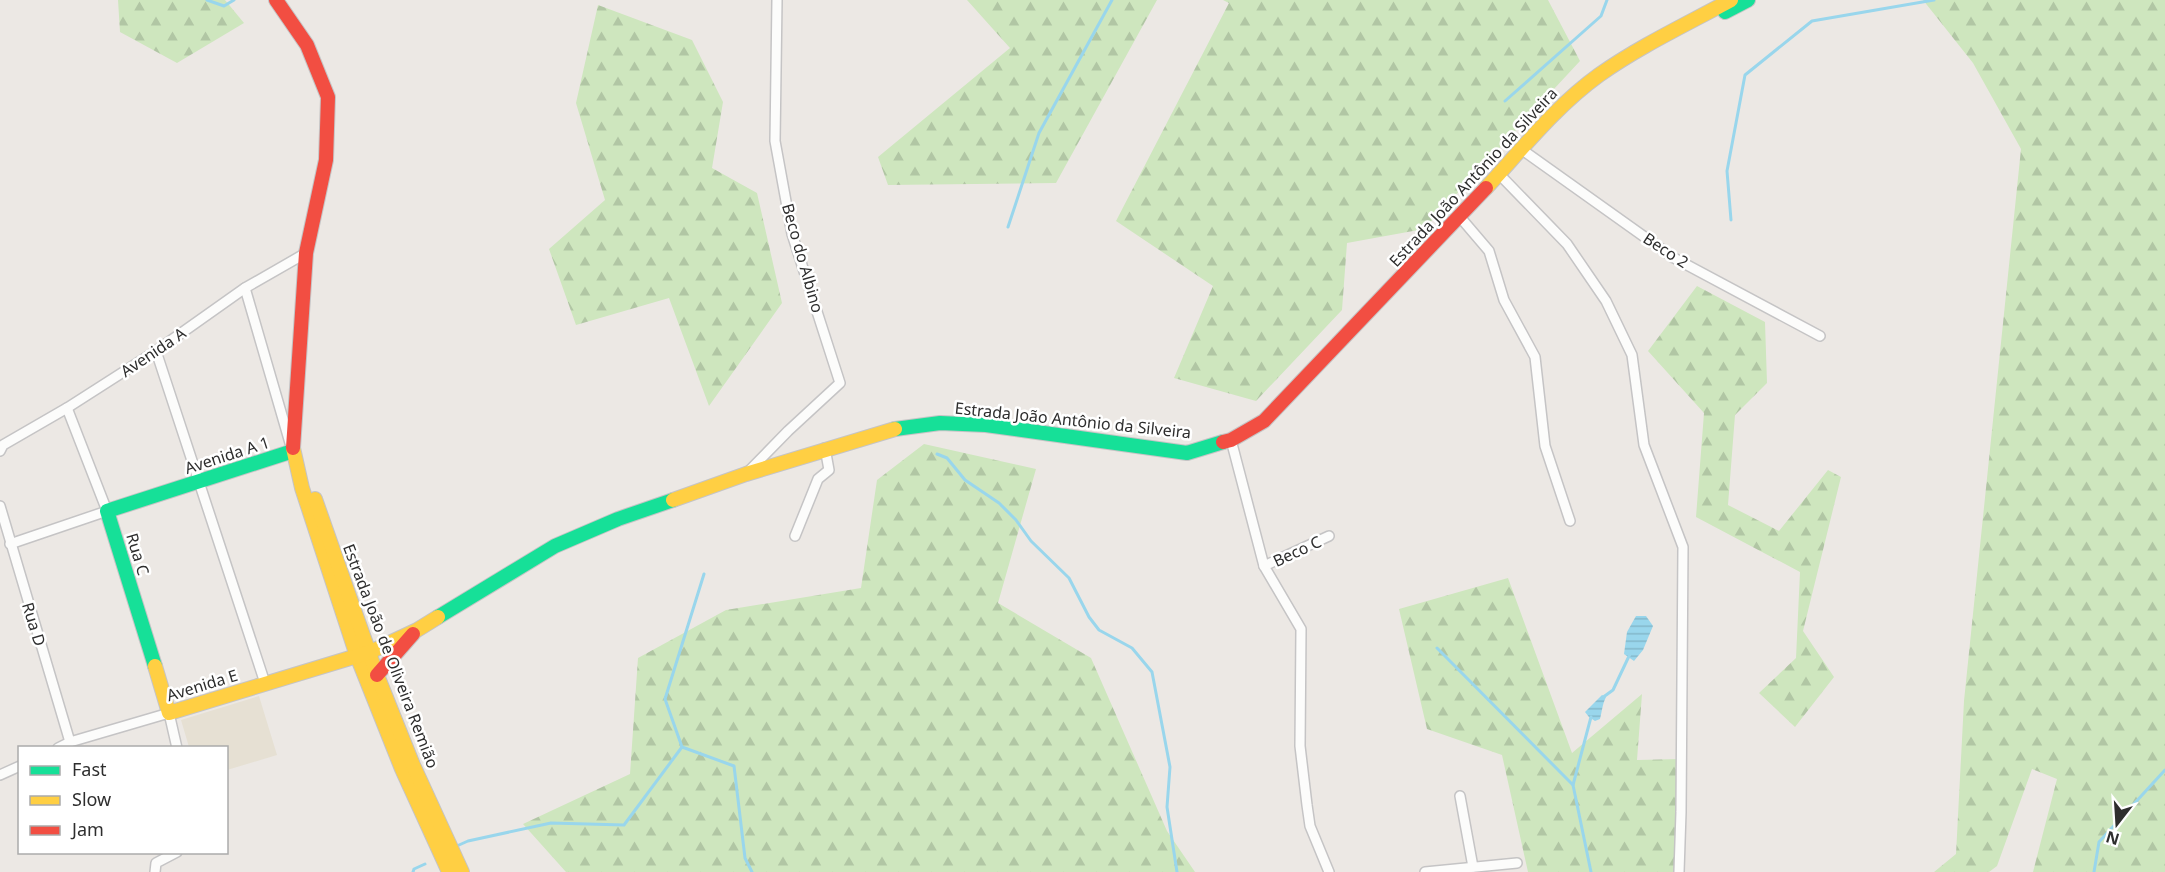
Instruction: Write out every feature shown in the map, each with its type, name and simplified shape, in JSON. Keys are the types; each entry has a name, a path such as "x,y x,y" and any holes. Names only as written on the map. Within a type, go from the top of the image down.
{"main road":[{"path":"276,0 307,45 328,97 326,160 306,253 292,451"},
{"name":"Estrada João Antônio da Silveira","path":"364,654 417,630 555,546 618,519 746,474 886,430 940,423 986,425 1187,453 1231,441 1264,421 1460,217 1560,107 1599,75 1731,0"},
{"name":"Estrada João Antônio da Silveira","path":"1643,48 1681,35 1748,0"},
{"name":"Avenida A 1","path":"107,511 292,451"},
{"name":"Estrada João de Oliveira Remião","path":"292,451 310,485 402,769 449,872"},
{"name":"Rua C","path":"107,511 169,713"},
{"name":"Estrada João Antônio da Silveira","path":"377,675 417,630"},
{"name":"Estrada João de Oliveira Remião","path":"364,654 377,675 413,765 462,872"},
{"name":"Avenida E","path":"169,713 364,654"}],"street":[{"name":"Beco do Albino","path":"746,474 840,383 792,234 775,141 774,45 777,0"},
{"name":"Beco 2","path":"1521,149 1674,258 1820,336"},
{"path":"1499,174 1567,244 1606,301 1632,355 1644,445 1683,547 1681,812 1678,872"},
{"path":"1460,217 1489,251 1504,300 1535,357 1545,446 1570,521"},
{"name":"Avenida A","path":"0,451 3,445 67,408 156,351 245,288 306,253"},
{"name":"Avenida A 1","path":"245,288 292,451"},
{"path":"156,351 265,683"},
{"name":"Rua C","path":"67,408 107,511"},
{"path":"1231,441 1264,566 1301,629 1300,746 1310,826 1329,872"},
{"path":"795,536 818,479 829,470 825,448"},
{"name":"Rua D","path":"0,506 70,742"},
{"name":"Avenida A 1","path":"10,544 107,511"},
{"name":"Beco C","path":"1264,566 1329,536"},
{"path":"169,713 177,746"},
{"name":"Avenida E","path":"60,746 169,713"},
{"path":"0,775 18,767"},
{"path":"1460,796 1473,867"},
{"path":"155,872 156,863 173,854"},
{"path":"1425,872 1517,863"}],"shaded area":[{"path":"259,696 277,755 228,770 228,746 189,746 181,720"}],"green space":[{"path":"118,0 225,0 244,23 177,63 120,32"},
{"path":"967,0 1157,0 1056,183 888,185 878,157 1010,48"},
{"path":"1223,0 1548,0 1580,61 1424,229 1347,243 1342,310 1256,401 1174,378 1213,286 1116,221 1229,3"},
{"path":"1923,0 2165,0 2165,872 2033,872 2057,779 2032,769 1997,866 1989,872 1934,872 1956,854 1964,701 2021,149 1973,63"},
{"path":"598,5 692,40 723,102 712,168 757,193 782,303 709,406 669,298 576,325 549,249 605,200 576,103"},
{"path":"1697,286 1765,322 1767,383 1735,415 1728,505 1779,531 1828,470 1841,477 1803,631 1834,677 1795,727 1759,693 1796,658 1800,572 1696,517 1704,413 1648,351"},
{"path":"924,444 1036,469 998,603 1091,658 1167,831 1195,872 566,872 523,824 630,774 638,658 726,610 861,588 877,480"},
{"path":"1508,578 1572,753 1642,694 1637,760 1680,759 1685,872 1528,872 1502,755 1427,729 1399,609"}],"water":[{"path":"1636,616 1646,616 1653,626 1643,650 1634,661 1624,654 1627,632"},
{"path":"1602,695 1606,697 1600,719 1595,721 1585,712"}],"waterway":[{"path":"207,0 224,6 234,0"},
{"path":"1008,227 1039,133 1112,0"},
{"path":"1505,101 1601,16 1607,0"},
{"path":"1731,220 1727,171 1745,75 1812,21 1934,0"},
{"path":"937,454 947,458 965,480 999,503 1016,520 1031,541 1069,578 1089,617 1099,630 1132,648 1152,672 1170,767 1167,807 1177,872"},
{"path":"704,574 665,699 682,747 734,766 745,858 752,872"},
{"path":"1437,648 1573,785"},
{"path":"1602,698 1613,690 1630,654"},
{"path":"1591,717 1573,785 1591,872"},
{"path":"459,845 551,823 624,825 682,747"},
{"path":"2094,872 2099,842 2165,770"},
{"path":"413,872 414,869 425,864"}],"traffic: fast":[{"path":"1725,12 1748,0"},
{"path":"895,429 940,423 986,425 1187,453 1223,442"},
{"path":"155,666 107,511 293,451"},
{"path":"438,617 555,546 618,519 673,500"}],"traffic: slow":[{"path":"1486,188 1526,143 1583,87 1647,45 1731,0"},
{"path":"673,500 746,474 895,429"},
{"path":"293,448 302,488 357,656 402,769 449,872"},
{"path":"315,499 377,675 413,765 462,872"},
{"path":"155,666 169,713 370,652 417,630 438,617"}],"traffic: jam":[{"path":"276,0 307,45 328,97 326,160 306,253 293,448"},
{"path":"1223,442 1231,440 1264,421 1486,188"},
{"path":"377,675 413,634"}]}
